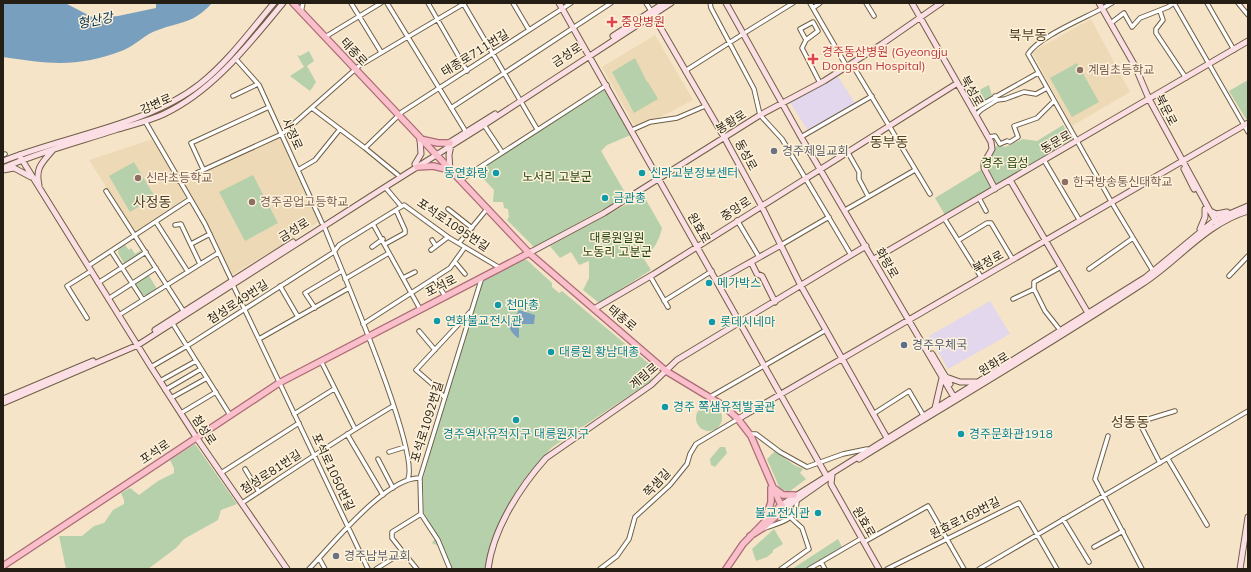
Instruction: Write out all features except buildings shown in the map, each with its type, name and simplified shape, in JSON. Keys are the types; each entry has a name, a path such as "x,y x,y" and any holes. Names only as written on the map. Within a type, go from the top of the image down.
{"main road":[{"name":"태종로","path":"293,3 398,116 529,253 666,370 710,397 738,419 749,434 749,438 782,507"},
{"path":"420,139 450,144"},
{"path":"416,166 433,166 450,171"},
{"name":"포석로","path":"3,566 279,383 529,253"},
{"path":"772,487 783,495 796,497"},
{"path":"750,536 767,515 771,502 772,487"},
{"name":"원화로","path":"750,536 762,528 782,507"},
{"name":"원화로","path":"726,569 750,536 782,507"}],"street":[{"name":"강변로","path":"3,161 162,109 203,86 274,3"},
{"name":"강변로","path":"3,169 22,160 164,114 203,86 235,58 283,3"},
{"path":"298,3 301,12"},
{"path":"301,12 304,3"},
{"name":"태종로","path":"351,3 381,52"},
{"path":"324,37 358,15 381,3"},
{"path":"387,3 466,132"},
{"path":"428,3 467,71"},
{"path":"179,181 282,134 355,69 464,3 537,129"},
{"path":"513,3 529,30"},
{"name":"원효로","path":"559,3 607,85 826,475"},
{"name":"태종로711번길","path":"398,116 438,88 467,71 571,3"},
{"path":"451,108 611,3"},
{"name":"동성로","path":"646,3 724,137 761,205 801,286 887,438"},
{"name":"금성로","path":"652,13 664,3"},
{"name":"금성로","path":"3,399 137,344 184,312 385,187 434,154 484,125 652,13 672,3"},
{"path":"710,3 754,89 760,115 782,139 806,177 851,255"},
{"name":"화랑로","path":"726,3 745,33"},
{"name":"화랑로","path":"730,3 783,103 875,259"},
{"path":"685,71 794,3"},
{"path":"810,3 847,67"},
{"path":"813,8 820,3"},
{"path":"866,3 874,16"},
{"name":"북성로","path":"912,3 956,84 986,135 992,149 984,163 984,168 995,189"},
{"name":"봉황로","path":"529,253 596,218 760,115 852,64 941,3"},
{"name":"북문로","path":"1099,3 1135,66 1149,99 1215,223"},
{"path":"1112,3 1056,32 1030,50 1028,54 1112,203 1153,271"},
{"path":"1111,23 1124,13 1132,26 1140,18 1160,11 1174,3 1246,124 1248,132"},
{"path":"1207,3 1234,50"},
{"path":"1238,3 1248,15"},
{"path":"1160,11 1163,20 1156,29 1156,33 1186,78"},
{"path":"806,40 800,29 813,22 818,31 806,40 802,48 820,83"},
{"name":"동문로","path":"875,259 1248,41"},
{"name":"사정로","path":"235,58 258,84 282,134 346,279 398,417 409,464 408,479"},
{"path":"852,64 930,194"},
{"path":"972,110 996,98 1038,73"},
{"path":"233,96 258,84"},
{"name":"중앙로","path":"594,309 650,276 956,84"},
{"path":"460,180 607,85"},
{"path":"976,117 976,114 996,98 1005,99 1024,92 1036,94 1047,88"},
{"path":"802,136 872,96"},
{"name":"금성로","path":"450,144 466,132 520,100"},
{"path":"986,135 990,138 995,136 1000,144 1006,141 1010,142 1018,137 1014,126 1038,118 1054,101"},
{"path":"632,130 650,122 677,118 705,106"},
{"path":"203,169 191,143 269,107"},
{"path":"312,108 398,175"},
{"path":"143,115 145,121"},
{"path":"365,148 398,116"},
{"name":"포석로1050번길","path":"145,121 210,234 368,569"},
{"name":"북정로","path":"738,419 981,277 1080,222 1246,124"},
{"path":"484,125 502,152"},
{"path":"298,170 315,160 340,129"},
{"path":"416,166 420,154 420,139"},
{"path":"450,144 450,171"},
{"path":"39,188 37,175 42,160 53,150"},
{"path":"847,151 859,172 859,179 868,196"},
{"name":"첨성로","path":"19,155 165,390 287,569"},
{"path":"1044,160 1080,222"},
{"path":"3,169 14,168 34,179"},
{"name":"화랑로","path":"821,168 847,209 956,397"},
{"path":"847,209 915,170"},
{"name":"금성로","path":"323,225 398,175 406,172"},
{"path":"1010,180 1088,313"},
{"path":"385,187 401,206"},
{"path":"106,191 184,312"},
{"path":"979,198 986,211"},
{"path":"88,266 190,199"},
{"name":"포석로1095번길","path":"334,252 339,245 401,206 406,205 448,237 500,268"},
{"name":"원화로","path":"782,507 826,475 923,415 956,397 977,382 1153,271 1199,232 1234,211 1248,206"},
{"path":"448,208 472,228"},
{"path":"1199,232 1205,217 1206,208 1216,214 1234,211"},
{"path":"460,244 487,209"},
{"path":"385,244 405,233 396,210"},
{"name":"원화로","path":"796,497 804,494 956,397 1150,279 1215,223 1248,211"},
{"path":"717,281 829,217"},
{"path":"944,218 981,277"},
{"path":"737,220 759,258"},
{"path":"156,222 188,272"},
{"path":"958,240 986,223 992,223 1013,260"},
{"path":"175,225 181,224 200,264"},
{"path":"373,224 412,292 420,309"},
{"path":"191,244 210,234"},
{"path":"431,250 448,237"},
{"path":"1088,269 1133,238"},
{"path":"372,246 383,240"},
{"path":"432,240 436,246"},
{"name":"계림로","path":"488,569 494,542 502,521 533,472 556,450 651,385 676,360 775,302 866,246"},
{"path":"363,324 450,268 465,247"},
{"path":"112,251 143,300"},
{"path":"98,283 146,252"},
{"name":"첨성로49번길","path":"151,367 187,346 334,252"},
{"path":"346,279 389,252"},
{"path":"119,316 218,253"},
{"path":"1229,276 1248,256"},
{"path":"455,262 465,274"},
{"path":"751,262 757,274 762,276 775,302"},
{"path":"1060,330 1045,311 1034,289 1034,282 1061,267"},
{"path":"108,299 156,268"},
{"path":"87,318 67,286 91,271"},
{"path":"315,308 305,293 342,271"},
{"path":"664,301 712,271"},
{"path":"403,278 415,272"},
{"path":"650,276 668,308"},
{"name":"포석로1092번길","path":"421,514 420,478 482,277"},
{"path":"434,278 445,296"},
{"name":"금성로","path":"3,404 137,344 173,324 232,283"},
{"path":"280,286 297,318"},
{"path":"259,339 349,288"},
{"path":"1013,299 1034,289"},
{"path":"444,398 431,383 416,370 471,311"},
{"path":"173,324 230,415"},
{"path":"710,397 826,330"},
{"path":"419,331 436,350"},
{"path":"160,381 196,361"},
{"path":"321,361 355,429"},
{"path":"165,390 201,369"},
{"path":"935,408 944,377 960,382 977,382"},
{"path":"171,398 207,378"},
{"path":"294,414 334,389"},
{"path":"873,414 909,391 923,415"},
{"path":"181,413 216,392"},
{"name":"첨성로81번길","path":"242,503 347,434 393,406"},
{"path":"1160,463 1139,422 1175,411"},
{"path":"979,569 1248,411"},
{"name":"쪽샘길","path":"600,569 617,556 629,540 636,517 670,485 687,464 690,454 696,444 738,419"},
{"path":"221,473 299,423"},
{"path":"347,434 383,495"},
{"path":"749,434 756,434 799,464 807,466 820,463 842,454 868,449"},
{"path":"1108,436 1095,479 1142,569"},
{"path":"390,452 406,447"},
{"path":"378,459 393,488"},
{"path":"1168,459 1207,525"},
{"path":"245,469 259,492"},
{"path":"804,494 826,483 831,484 830,482 832,475"},
{"path":"309,569 347,526 357,519 383,495 399,483 408,479 420,478"},
{"name":"원효로","path":"831,484 880,569"},
{"path":"762,528 784,522 790,517 797,509 796,497"},
{"name":"원효로169번길","path":"887,569 1019,503 1037,534"},
{"path":"809,569 928,506 964,569"},
{"path":"417,569 392,538 392,532 421,514 438,540 450,569"},
{"path":"781,569 809,549 802,528 790,517"},
{"path":"1240,569 1248,517"},
{"path":"1063,519 1089,562"},
{"path":"1094,547 1123,531"},
{"path":"1037,534 1057,569"},
{"path":"376,569 403,552"},
{"path":"319,558 325,569"},
{"path":"821,562 825,569"}],"shaded area":[{"name":"계림초등학교","path":"1091,19 1130,92 1072,126 1032,52"},
{"path":"655,35 693,100 655,120 650,120 638,126 634,125 602,67"},
{"path":"837,75 855,103 808,131 790,102"},
{"name":"신라초등학교","path":"153,139 185,196 184,199 137,231 134,230 89,160"},
{"name":"경주공업고등학교","path":"277,139 281,139 320,221 232,275 207,224 183,183 184,180"},
{"path":"990,301 1010,334 948,369 929,336"}],"green space":[{"path":"309,51 314,61 307,66 316,82 310,91 290,76 304,67 297,55 300,56"},
{"path":"635,58 647,82 658,99 634,113 612,72"},
{"path":"1077,63 1099,102 1072,117 1050,78"},
{"path":"1248,80 1248,118 1246,119 1229,91"},
{"path":"989,85 992,96 973,105 968,96"},
{"name":"노서리 고분군","path":"607,88 633,134 607,145 601,151 627,196 534,247 507,220 509,217 508,209 504,208 503,202 493,202 494,190 479,174 480,171 522,140"},
{"name":"경주 읍성","path":"1063,125 1072,140 945,215 935,198 984,168 997,145 1005,147 1023,139 1037,141"},
{"path":"134,162 155,197 130,212 109,176"},
{"path":"253,175 278,223 245,241 219,192"},
{"name":"대릉원일원 노동리 고분군","path":"645,198 662,228 656,245 644,259 651,270 599,303 583,290 589,278 589,261 579,265 571,252 560,258 550,246 631,202 634,205"},
{"path":"125,245 129,250 131,248 135,254 141,250 142,253 124,263 118,253 119,248"},
{"name":"경주역사유적지구 대릉원지구","path":"522,260 527,260 552,283 552,287 559,293 562,291 654,368 651,381 551,448 520,486 491,541 486,569 453,569 440,540 441,544 436,545 432,543 435,539 428,529 430,525 437,536 424,513 423,479 444,402 482,281"},
{"path":"148,274 157,289 148,295 143,295 135,283"},
{"path":"709,405 718,409 722,418 718,427 709,431 700,427 696,418 700,409"},
{"path":"195,444 237,504 221,510 218,520 184,539 176,548 148,569 66,569 59,536 82,536 94,526 104,523 113,510 124,504 121,493 130,488 139,495 158,481 174,473 174,468 170,460"},
{"path":"720,447 725,447 727,453 715,467 711,465 710,459"},
{"path":"775,451 794,465 803,469 800,473 806,479 789,492 780,489 767,459"},
{"path":"774,529 783,544 773,550 773,552 767,557 756,561 752,549"},
{"path":"838,539 842,547 805,569 792,569"}],"water":[{"name":"형산강","path":"3,3 65,3 94,18 118,16 156,8 156,3 212,3 199,15 187,21 153,32 124,50 108,56 78,62 50,63 3,57"},
{"path":"519,310 535,315 534,324 519,324 519,338 515,336 509,325"}],"place":[{"name":"중앙병원","path":"612,22"},
{"name":"경주동산병원 (Gyeongju Dongsan Hospital)","path":"813,59"},
{"name":"계림초등학교","path":"1080,70"},
{"name":"경주제일교회","path":"774,151"},
{"name":"동연화랑","path":"496,173"},
{"name":"신라고분정보센터","path":"642,173"},
{"name":"신라초등학교","path":"138,178"},
{"name":"한국방송통신대학교","path":"1065,182"},
{"name":"금관총","path":"605,198"},
{"name":"경주공업고등학교","path":"252,202"},
{"name":"메가박스","path":"709,283"},
{"name":"천마총","path":"498,305"},
{"name":"연화불교전시관","path":"437,321"},
{"name":"롯데시네마","path":"712,322"},
{"name":"경주우체국","path":"904,345"},
{"name":"대릉원 황남대총","path":"551,352"},
{"name":"경주 쪽샘유적발굴관","path":"665,407"},
{"name":"경주역사유적지구 대릉원지구","path":"516,420"},
{"name":"경주문화관1918","path":"961,434"},
{"name":"불교전시관","path":"818,513"},
{"name":"경주남부교회","path":"336,556"}],"district":[{"name":"북부동","path":"1028,35"},
{"name":"동부동","path":"889,142"},
{"name":"사정동","path":"152,202"},
{"name":"성동동","path":"1130,422"}]}
